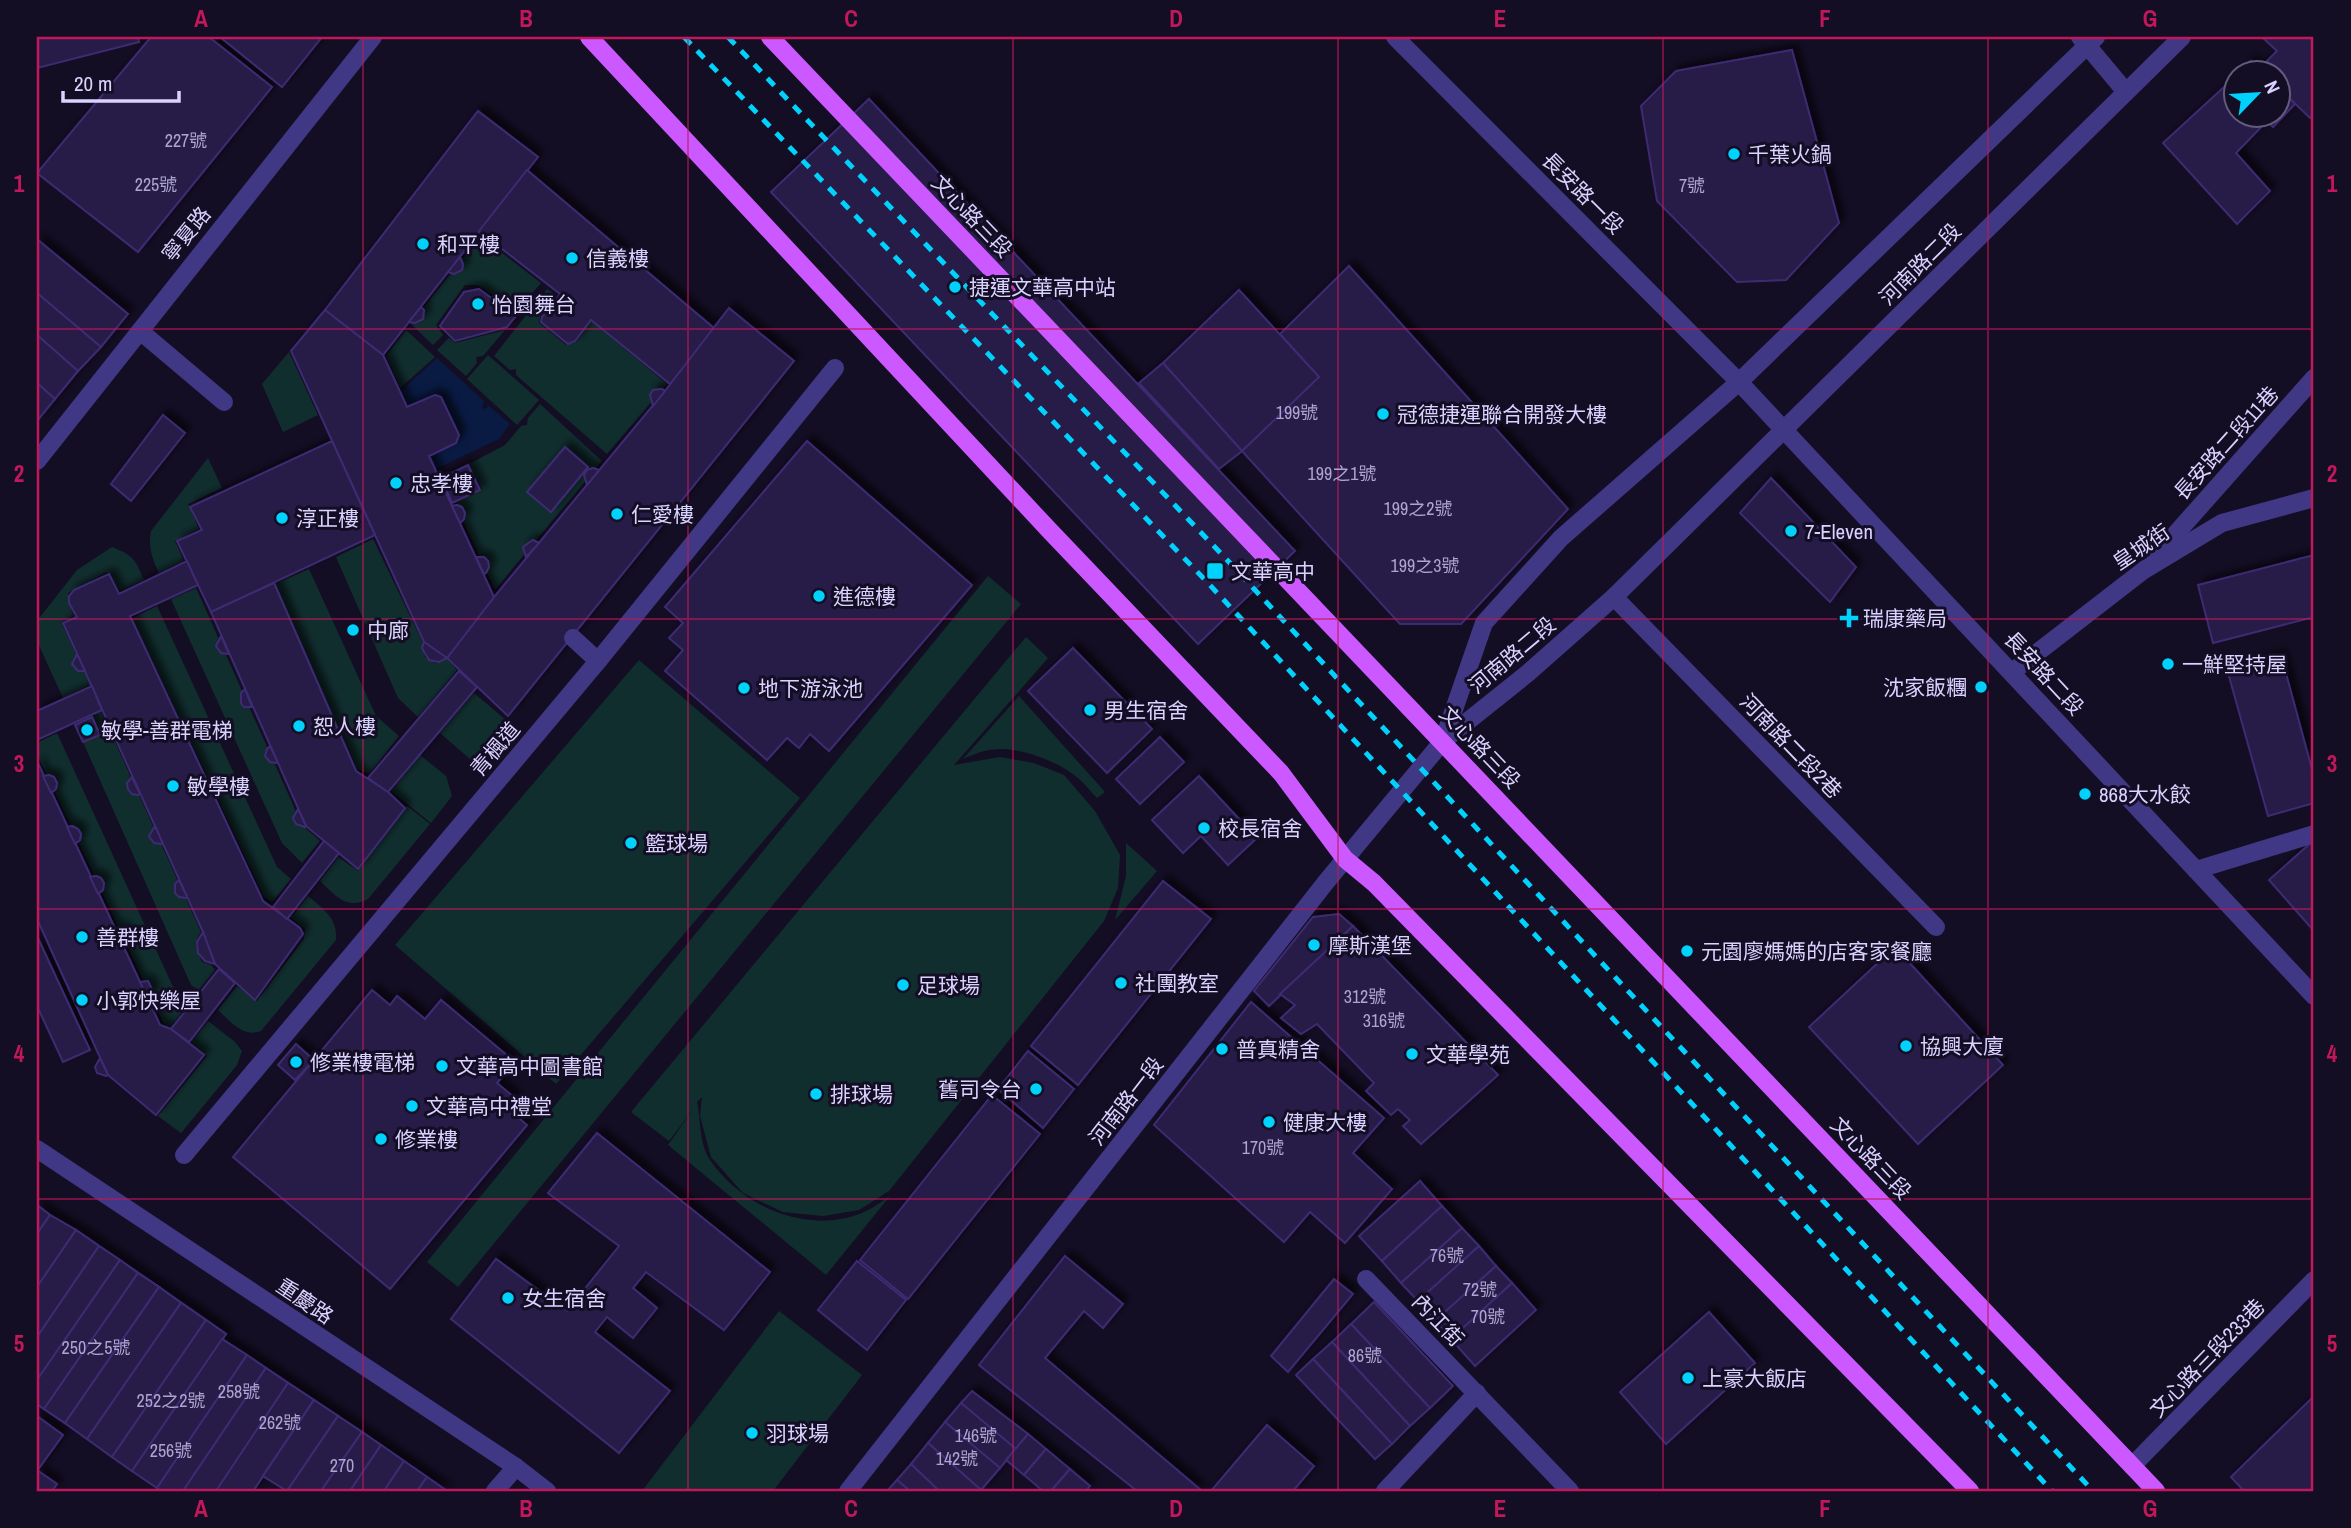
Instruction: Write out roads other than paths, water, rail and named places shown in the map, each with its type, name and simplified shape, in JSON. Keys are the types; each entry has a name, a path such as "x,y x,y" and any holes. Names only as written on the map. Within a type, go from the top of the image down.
{"main road":[{"path":"589,37 1050,531 1281,773 1345,859 1374,883 1970,1491"},
{"name":"文心路三段","path":"770,37 2156,1491"}],"street":[{"name":"寧夏路","path":"37,461 373,37"},
{"name":"長安路一段","path":"1395,37 1739,382"},
{"name":"河南路二段","path":"1443,741 1528,673 1614,597 2182,37"},
{"path":"2087,40 2126,92"},
{"name":"河南路二段","path":"1443,741 1484,623 1561,538 1739,382 2087,40"},
{"path":"140,331 224,402"},
{"name":"青楓道","path":"184,1155 597,661 835,368"},
{"name":"長安路二段11巷","path":"2144,570 2314,378"},
{"name":"長安路二段","path":"1739,382 2314,996"},
{"name":"皇城街","path":"2012,672 2144,570 2222,523 2314,498"},
{"name":"河南路二段2巷","path":"1614,597 1936,927"},
{"path":"573,638 597,661"},
{"name":"河南路一段","path":"848,1491 1345,859 1443,741"},
{"path":"2196,870 2314,834"},
{"name":"重慶路","path":"37,1149 516,1467 547,1491"},
{"name":"內江街","path":"1366,1279 1570,1491"},
{"name":"文心路三段233巷","path":"2132,1466 2314,1280"},
{"path":"1385,1491 1477,1393"},
{"path":"495,1491 516,1467"}],"water":[{"path":"437,358 484,401 482,408 489,406 510,424 499,439 436,469 429,456 456,443 459,435 438,395 407,407 400,392"}],"railway":[{"path":"684,37 1208,583 2052,1491"},
{"path":"728,37 1229,562 2093,1491"}],"place":[{"name":"千葉火鍋","path":"1734,154"},
{"name":"和平樓","path":"423,244"},
{"name":"信義樓","path":"572,258"},
{"name":"捷運文華高中站","path":"955,287"},
{"name":"怡園舞台","path":"478,304"},
{"name":"冠德捷運聯合開發大樓","path":"1383,414"},
{"name":"忠孝樓","path":"396,483"},
{"name":"仁愛樓","path":"617,514"},
{"name":"淳正樓","path":"282,518"},
{"name":"7-Eleven","path":"1791,531"},
{"name":"文華高中","path":"1215,571"},
{"name":"進德樓","path":"819,596"},
{"name":"瑞康藥局","path":"1849,618"},
{"name":"中廊","path":"353,630"},
{"name":"一鮮堅持屋","path":"2168,664"},
{"name":"沈家飯糰","path":"1981,687"},
{"name":"地下游泳池","path":"744,688"},
{"name":"男生宿舍","path":"1090,710"},
{"name":"恕人樓","path":"299,726"},
{"name":"敏學-善群電梯","path":"87,730"},
{"name":"敏學樓","path":"173,786"},
{"name":"868大水餃","path":"2085,794"},
{"name":"校長宿舍","path":"1204,828"},
{"name":"籃球場","path":"631,843"},
{"name":"善群樓","path":"82,937"},
{"name":"摩斯漢堡","path":"1314,945"},
{"name":"元園廖媽媽的店客家餐廳","path":"1687,951"},
{"name":"社團教室","path":"1121,983"},
{"name":"足球場","path":"903,985"},
{"name":"小郭快樂屋","path":"82,1000"},
{"name":"協興大廈","path":"1906,1046"},
{"name":"普真精舍","path":"1222,1049"},
{"name":"文華學苑","path":"1412,1054"},
{"name":"修業樓電梯","path":"296,1062"},
{"name":"文華高中圖書館","path":"442,1066"},
{"name":"舊司令台","path":"1036,1089"},
{"name":"排球場","path":"816,1094"},
{"name":"文華高中禮堂","path":"412,1106"},
{"name":"健康大樓","path":"1269,1122"},
{"name":"修業樓","path":"381,1139"},
{"name":"女生宿舍","path":"508,1298"},
{"name":"上豪大飯店","path":"1688,1378"},
{"name":"羽球場","path":"752,1433"}]}
